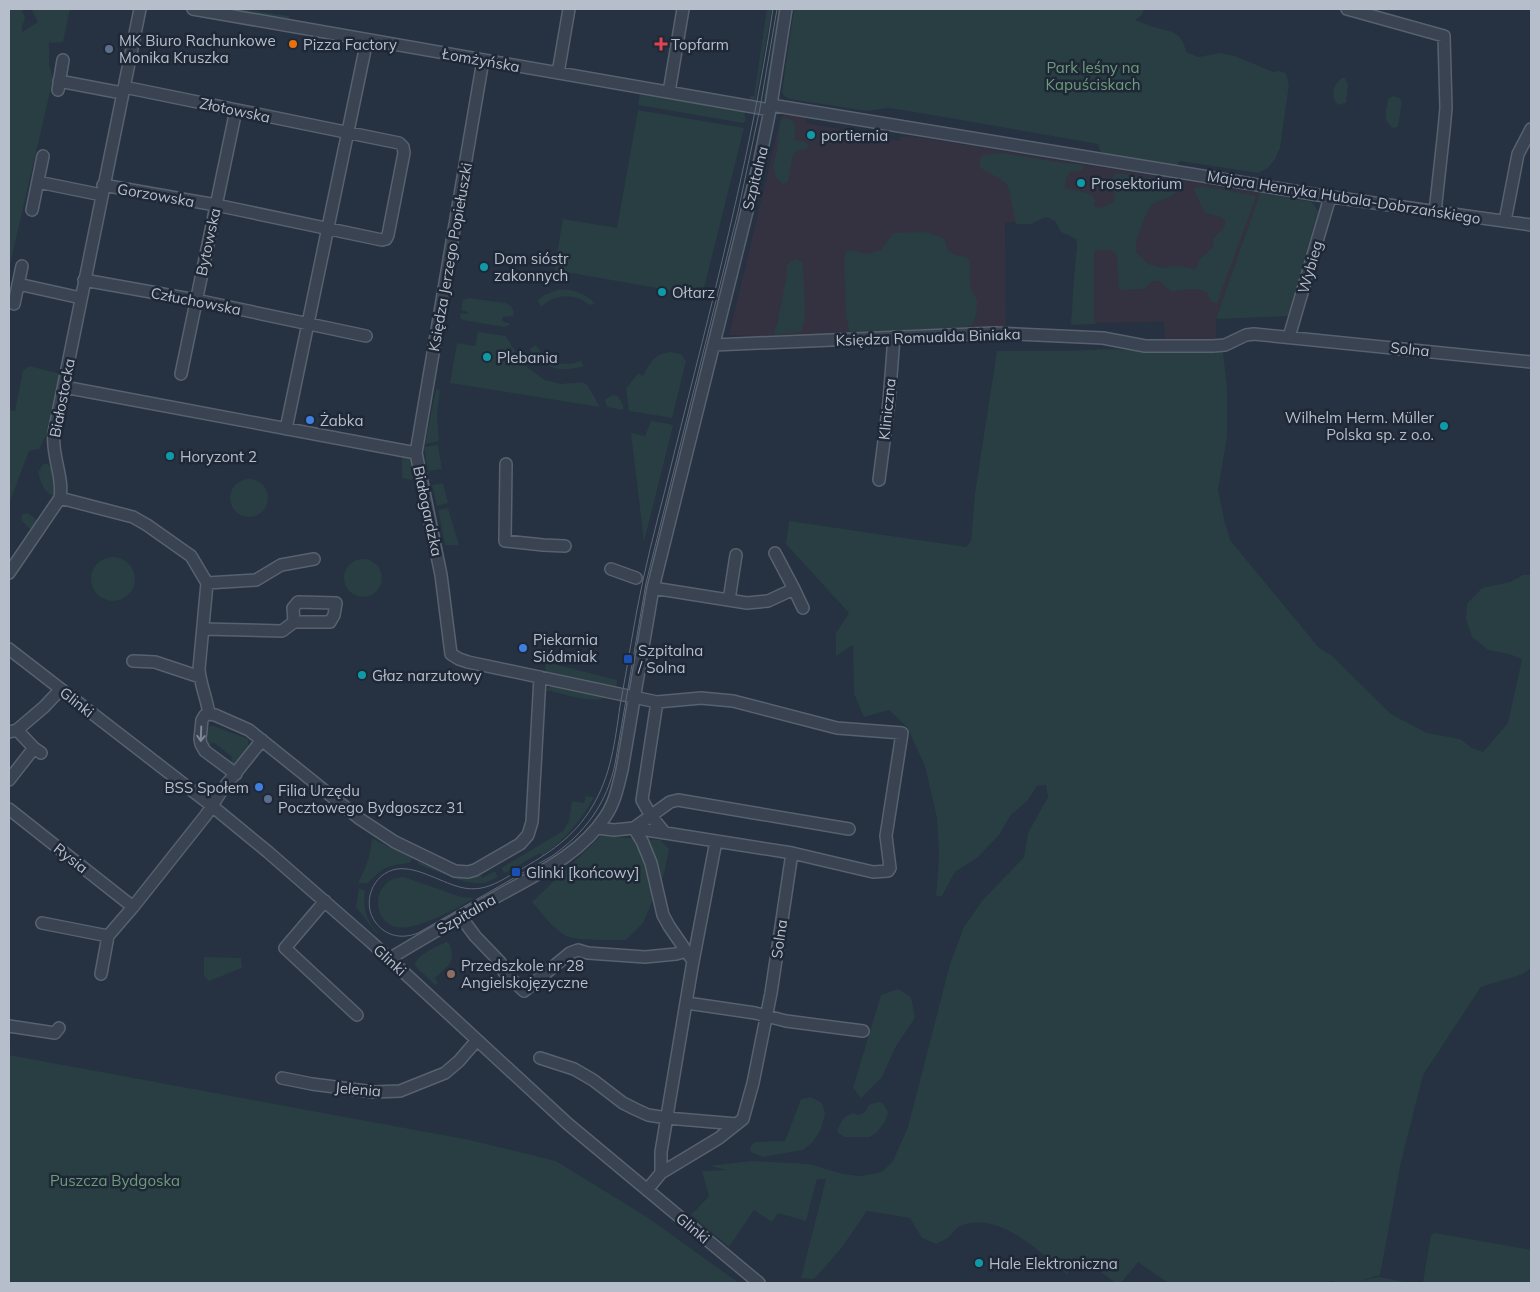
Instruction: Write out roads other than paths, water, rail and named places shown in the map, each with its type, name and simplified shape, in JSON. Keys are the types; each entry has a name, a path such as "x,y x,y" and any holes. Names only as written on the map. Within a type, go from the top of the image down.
{"street":[{"name":"Białostocka","path":"60,498 61,488 53,439 140,9"},
{"name":"Łomżyńska","path":"200,9 367,40 771,108"},
{"path":"558,73 568,9"},
{"path":"669,92 684,9"},
{"name":"Szpitalna","path":"389,959 544,870 580,846 598,828 610,811 622,770 653,588 771,108 786,9"},
{"path":"1347,9 1444,36 1446,108 1435,212"},
{"path":"286,429 367,40"},
{"path":"63,60 59,86 123,90"},
{"name":"Księdza Jerzego Popiełuszki","path":"416,453 483,60"},
{"name":"Złotowska","path":"123,90 236,110 399,143 403,147 404,153 386,239 382,240 327,229"},
{"name":"Majora Henryka Hubala-Dobrzańskiego","path":"771,108 1330,197 1531,225"},
{"name":"Bytowska","path":"181,374 236,110"},
{"path":"1505,221 1518,154 1531,128"},
{"path":"32,210 43,156"},
{"path":"38,182 103,190"},
{"name":"Gorzowska","path":"103,190 216,205 327,229"},
{"name":"Wybieg","path":"1289,337 1330,197"},
{"path":"14,304 22,266"},
{"name":"Człuchowska","path":"84,280 196,300 366,336"},
{"path":"18,284 81,298"},
{"name":"Księdza Romualda Biniaka","path":"714,345 995,333 1103,338 1145,346 1225,345 1239,338 1254,334 1289,337"},
{"name":"Kliniczna","path":"879,480 889,402 894,337"},
{"name":"Solna","path":"1289,337 1531,362"},
{"name":"Białogardzka","path":"64,387 416,453 441,575 451,654 459,659 657,702 701,698 732,701 837,728 902,733 886,836 890,868 888,872 873,872 792,854"},
{"path":"506,464 505,541 543,546 565,546"},
{"path":"9,573 60,498 133,517 148,525 191,556 207,583 200,677 209,714"},
{"path":"775,553 803,608"},
{"path":"729,600 736,555"},
{"path":"207,583 256,580 281,565 314,559"},
{"path":"611,569 636,578"},
{"path":"653,588 747,603 768,601 794,589"},
{"path":"203,629 282,631 294,622"},
{"name":"Glinki","path":"9,649 212,806 325,901 568,1124 760,1283"},
{"path":"133,662 155,662 200,677"},
{"path":"236,774 205,751 201,744 202,720 205,715 209,714 244,728 262,740 384,836 455,871 468,872 481,868 520,844 525,840 530,829 532,822 540,677"},
{"path":"9,780 37,751 13,731 44,707 61,689"},
{"path":"657,702 642,800 650,816 664,832"},
{"path":"101,974 108,936 206,815 262,740"},
{"path":"634,828 670,802 678,800 849,829"},
{"name":"Rysia","path":"9,809 133,907"},
{"path":"598,828 614,830 634,828 664,832 792,854"},
{"path":"634,828 642,841 650,863 663,916 693,961"},
{"path":"661,1173 661,1152 693,961 716,841"},
{"name":"Solna","path":"647,1190 661,1173 719,1138 744,1119 771,994 792,854"},
{"path":"325,901 285,948 357,1015"},
{"path":"461,917 475,936 500,962 504,972 524,991 570,953 578,950 588,953 645,957 676,954 686,951"},
{"path":"42,923 108,936"},
{"path":"687,1002 755,1013 786,1021 863,1032"},
{"path":"9,1026 54,1033 59,1028"},
{"name":"Jelenia","path":"282,1078 374,1092 400,1090 445,1074 477,1040"},
{"path":"540,1058 574,1069 634,1109 648,1115 737,1124"}],"tram line":[{"path":"773,9 764,65 729,233 643,580 614,745 604,783 585,818 569,836 540,858 492,885 472,889 464,888 413,870 405,869 397,869 381,876 372,890 369,907 376,923 390,934 407,936 418,933 552,856 584,827 593,816 606,792 615,764 646,583 738,212 760,108 777,9"}],"place":[{"name":"Pizza Factory","path":"293,44"},
{"name":"Topfarm","path":"661,44"},
{"name":"MK Biuro Rachunkowe Monika Kruszka","path":"109,49"},
{"name":"portiernia","path":"811,135"},
{"name":"Prosektorium","path":"1081,183"},
{"name":"Dom sióstr zakonnych","path":"484,267"},
{"name":"Ołtarz","path":"662,292"},
{"name":"Plebania","path":"487,357"},
{"name":"Żabka","path":"310,420"},
{"name":"Wilhelm Herm. Müller Polska sp. z o.o.","path":"1444,426"},
{"name":"Horyzont 2","path":"170,456"},
{"name":"Piekarnia Siódmiak","path":"523,648"},
{"name":"Szpitalna / Solna","path":"628,659"},
{"name":"Głaz narzutowy","path":"362,675"},
{"name":"BSS Społem","path":"259,787"},
{"name":"Filia Urzędu Pocztowego Bydgoszcz 31","path":"268,799"},
{"name":"Glinki [końcowy]","path":"516,872"},
{"name":"Przedszkole nr 28 Angielskojęzyczne","path":"451,974"},
{"name":"Hale Elektroniczna","path":"979,1263"}],"park label":[{"name":"Park leśny na Kapuściskach","path":"1093,76"},
{"name":"Puszcza Bydgoska","path":"115,1180"}]}
